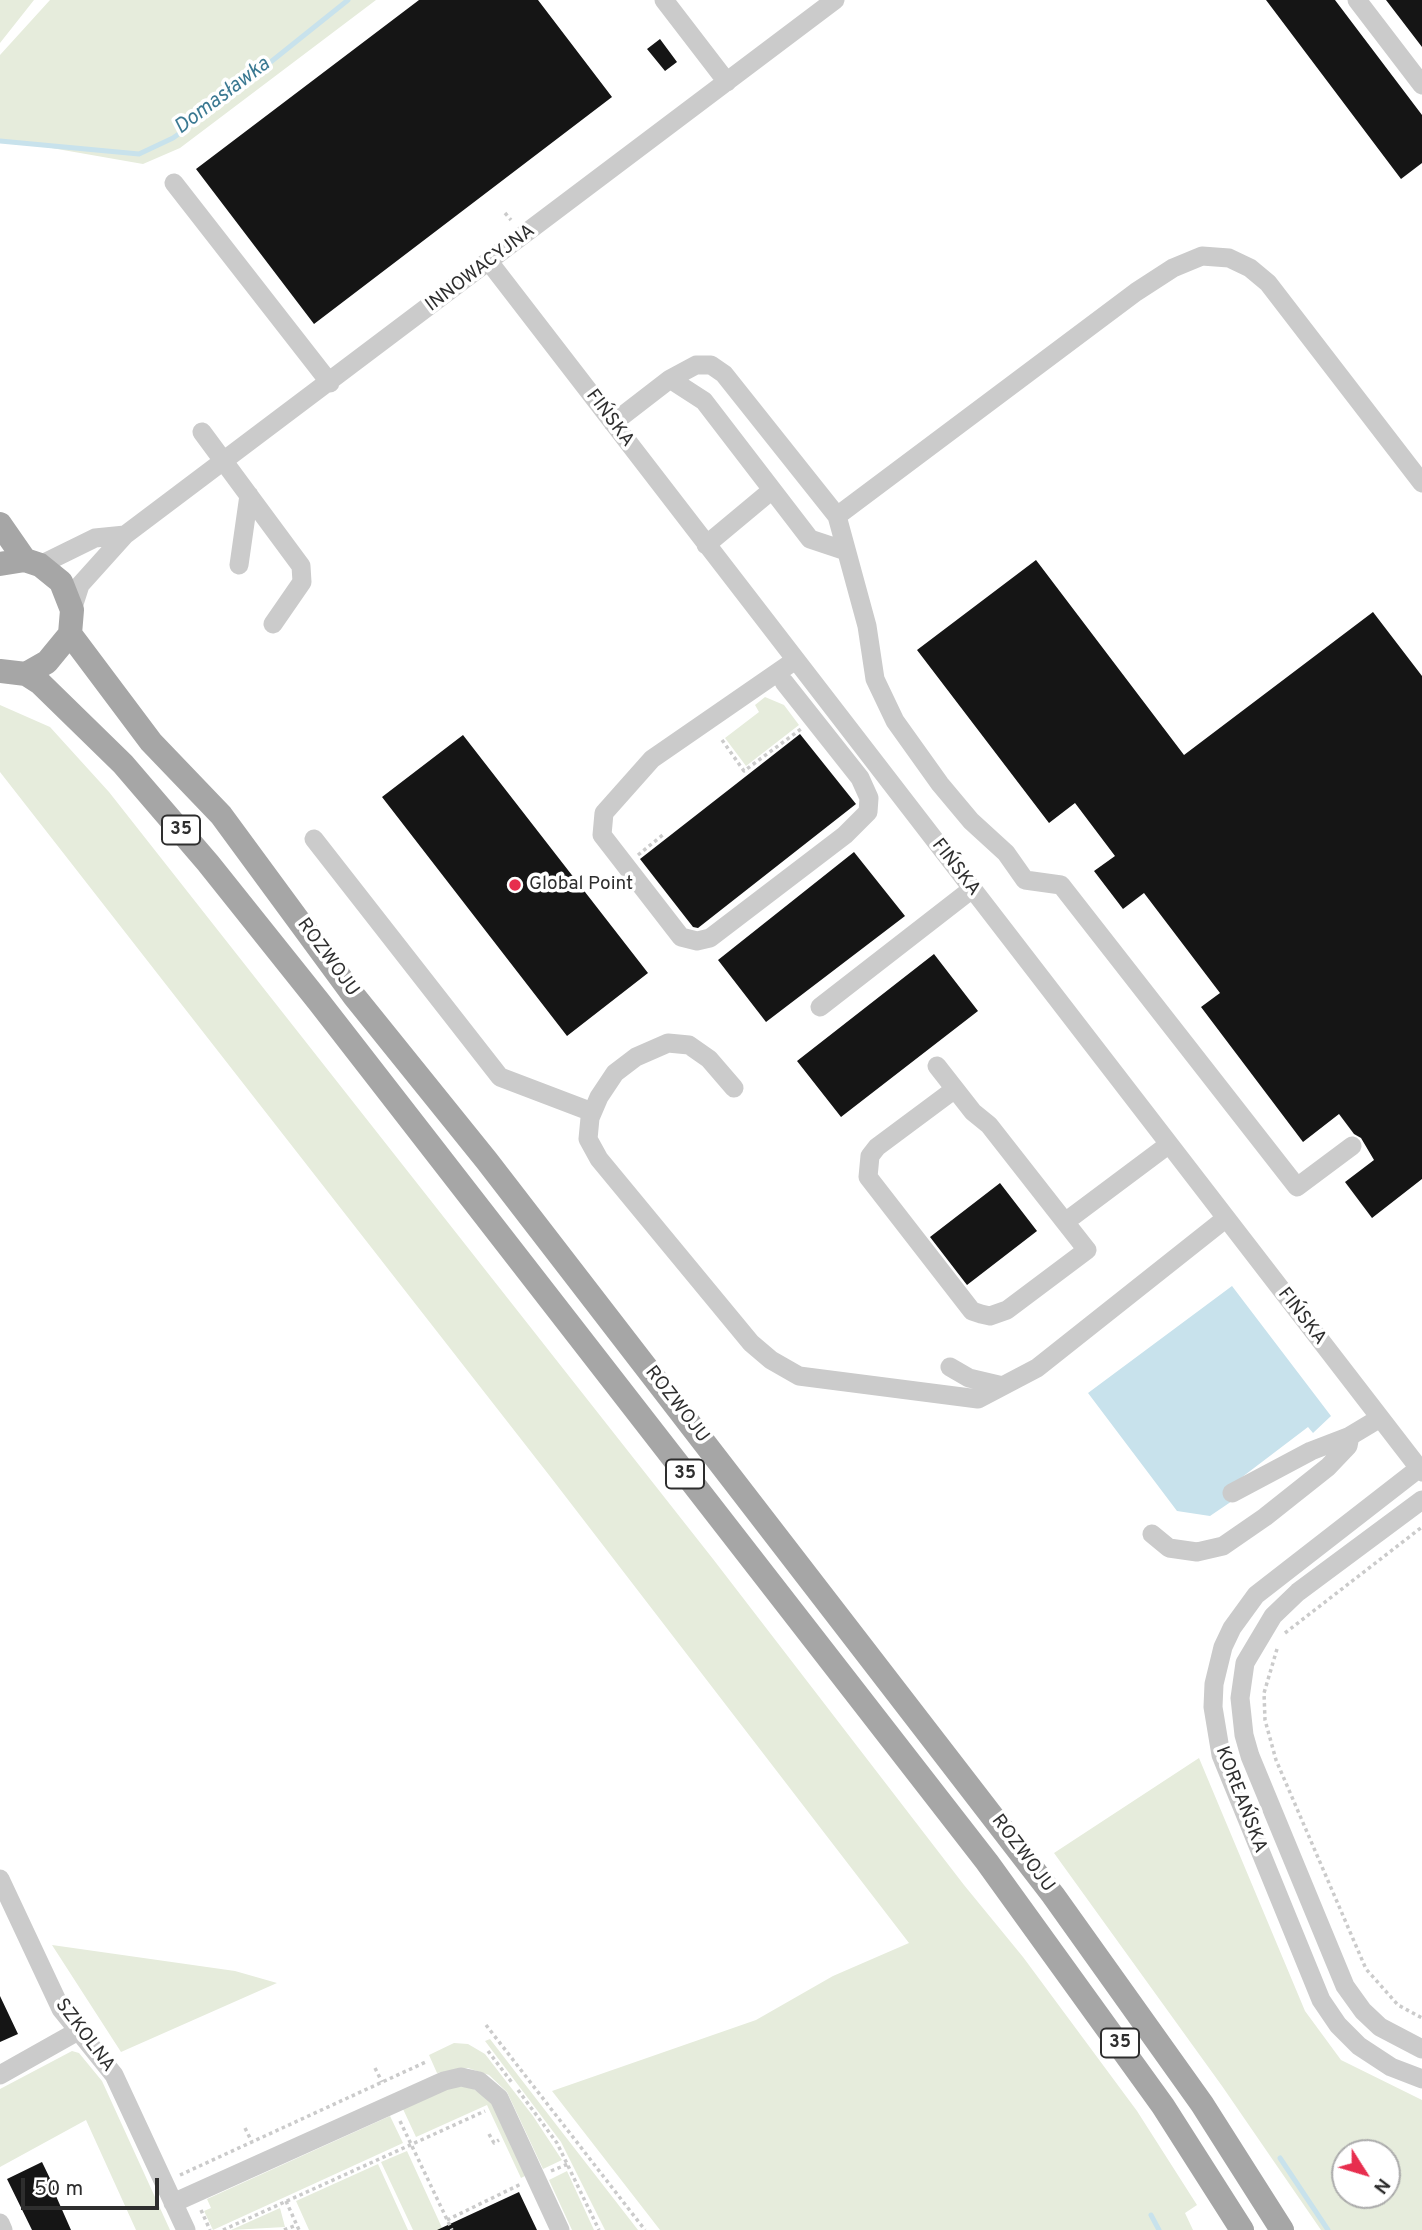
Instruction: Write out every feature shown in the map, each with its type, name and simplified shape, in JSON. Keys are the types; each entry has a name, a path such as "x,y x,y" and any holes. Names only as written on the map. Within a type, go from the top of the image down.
{"main road":[{"name":"35","path":"0,524 33,563 61,582 71,622"},
{"path":"0,564 33,563"},
{"path":"0,671 26,674 57,653 71,622"},
{"name":"ROZWOJU","path":"71,622 151,742 220,814 354,996 479,1150 1053,1895 1202,2104 1282,2230"},
{"name":"ROZWOJU","path":"26,674 68,709 156,801 318,1002 1003,1883 1163,2106 1242,2230"}],"street":[{"path":"664,0 727,82"},
{"name":"INNOWACYJNA","path":"71,622 80,585 125,535 225,463 835,0"},
{"path":"1357,0 1422,85"},
{"path":"174,183 330,383"},
{"path":"837,516 1136,292 1174,268 1202,256 1229,258 1250,268 1268,283 1422,482"},
{"name":"FIŃSKA","path":"490,263 1225,1219 1421,1468"},
{"path":"613,423 670,379 696,365 711,365 724,374 837,516 880,689 895,721 971,821 1006,853 1025,880 1061,885 1297,1187 1352,1146"},
{"path":"670,379 704,401 810,539 846,551"},
{"path":"202,432 301,566 302,582 273,624"},
{"path":"706,545 772,490"},
{"path":"239,565 249,495"},
{"name":"INNOWACYJNA","path":"33,563 95,538 125,535"},
{"path":"784,682 860,778 869,798 868,812 860,822 709,938 697,941 681,937 601,835 604,813 652,759 794,661"},
{"path":"314,839 500,1077 592,1112"},
{"path":"820,1007 972,888"},
{"path":"734,1088 709,1059 689,1045 668,1043 636,1057 615,1073 592,1112 589,1139 599,1159 751,1343 771,1360 799,1376 978,1398 1037,1367 1225,1219"},
{"path":"937,1066 955,1089 973,1112 989,1125 1087,1250 1007,1310 990,1316 972,1311 867,1177 870,1156 877,1147 955,1089"},
{"path":"1065,1222 1168,1145"},
{"path":"950,1367 969,1378 1003,1386"},
{"path":"1232,1493 1311,1451 1350,1436 1380,1418"},
{"path":"1152,1534 1169,1548 1197,1552 1223,1546 1328,1467 1348,1446 1350,1436"},
{"name":"KOREAŃSKA","path":"1421,1468 1256,1595 1232,1628 1223,1647 1214,1684 1213,1707 1221,1755 1321,2000 1338,2025 1359,2046 1391,2067 1422,2079"},
{"name":"KOREAŃSKA","path":"1422,1500 1298,1592 1273,1616 1245,1663 1240,1698 1244,1735 1250,1756 1345,1986 1363,2011 1380,2027 1422,2049"},
{"name":"SZKOLNA","path":"0,1879 49,1986 78,2031 114,2076 186,2230"},
{"path":"0,2075 78,2031"},
{"path":"173,2203 452,2078 479,2081 499,2098 526,2185 560,2230"},
{"path":"0,2223 3,2230"}],"path":[{"path":"722,740 744,771 805,725"},
{"path":"624,866 664,834"},
{"path":"1282,1636 1422,1527"},
{"path":"1277,1648 1264,1693 1265,1720 1276,1760 1366,1969 1398,2005 1422,2018"},
{"path":"486,2025 645,2230"},
{"path":"488,2051 557,2143 599,2230"},
{"path":"173,2175 252,2142 428,2061"},
{"path":"375,2068 452,2230"},
{"path":"223,2230 486,2111 490,2119"},
{"path":"245,2128 252,2142"},
{"path":"494,2128 505,2151"},
{"path":"489,2134 494,2143 499,2140"},
{"path":"447,2220 568,2164"},
{"path":"515,2174 526,2185"},
{"path":"286,2201 299,2230"},
{"path":"284,2230 297,2224"}],"green space":[{"path":"0,0 34,0 0,43"},
{"path":"50,0 376,0 180,148 143,164 0,139 0,55"},
{"path":"765,697 784,705 799,725 746,766 725,738 759,712 755,705"},
{"path":"0,705 50,727 109,792 713,1559 964,1885 1023,1957 1137,2111 1197,2205 1185,2213 1193,2230 660,2230 552,2091 756,2020 833,1976 909,1943 549,1475 0,772"},
{"path":"1199,1758 1305,2011 1341,2060 1422,2100 1422,2230 1321,2230 1222,2086 1054,1853"},
{"path":"52,1945 235,1971 277,1983 121,2052"},
{"path":"490,2039 638,2230 605,2230 561,2142 485,2041"},
{"path":"454,2043 468,2044 485,2054 533,2116 562,2160 543,2169 507,2092 489,2075 468,2068 437,2073 429,2055"},
{"path":"72,2051 79,2053 102,2081 170,2230 136,2230 86,2120 0,2167 0,2089"},
{"path":"463,2086 472,2088 492,2102 525,2176 521,2178 487,2105 416,2137 403,2109 444,2089"},
{"path":"390,2116 403,2143 213,2230 204,2211 211,2208 207,2199"},
{"path":"407,2151 443,2230 413,2230 381,2162"},
{"path":"378,2164 408,2230 309,2230 296,2201"},
{"path":"567,2171 594,2230 572,2230 549,2180"},
{"path":"280,2208 285,2227 231,2230"}],"water":[{"path":"1232,1286 1331,1416 1313,1433 1308,1427 1229,1487 1235,1499 1210,1516 1177,1511 1088,1393"}],"building":[{"path":"419,0 538,0 612,97 314,324 196,169"},
{"path":"1266,0 1335,0 1422,115 1422,163 1401,179"},
{"path":"1386,0 1422,0 1422,47"},
{"path":"660,39 677,62 665,71 647,49"},
{"path":"1036,560 1184,755 1373,612 1422,676 1422,1179 1372,1218 1345,1182 1374,1160 1361,1138 1354,1134 1339,1114 1303,1142 1201,1007 1220,993 1144,893 1123,909 1094,871 1115,856 1075,803 1049,823 917,650"},
{"path":"800,734 856,804 698,928 693,927 640,859"},
{"name":"Global Point","path":"463,735 648,973 567,1036 382,797"},
{"path":"854,852 905,916 766,1022 718,960"},
{"path":"934,954 978,1011 841,1117 797,1061"},
{"path":"1000,1183 1037,1231 967,1285 930,1237"},
{"path":"0,1996 18,2034 0,2042"},
{"path":"42,2162 71,2230 32,2230 7,2179"},
{"path":"519,2192 537,2230 437,2230"}],"waterway":[{"name":"Domasławka","path":"0,141 139,154 173,138 197,121 348,0"},
{"path":"1280,2158 1328,2230"},
{"path":"1151,2215 1159,2230"}],"place":[{"name":"Global Point","path":"515,885"}]}
